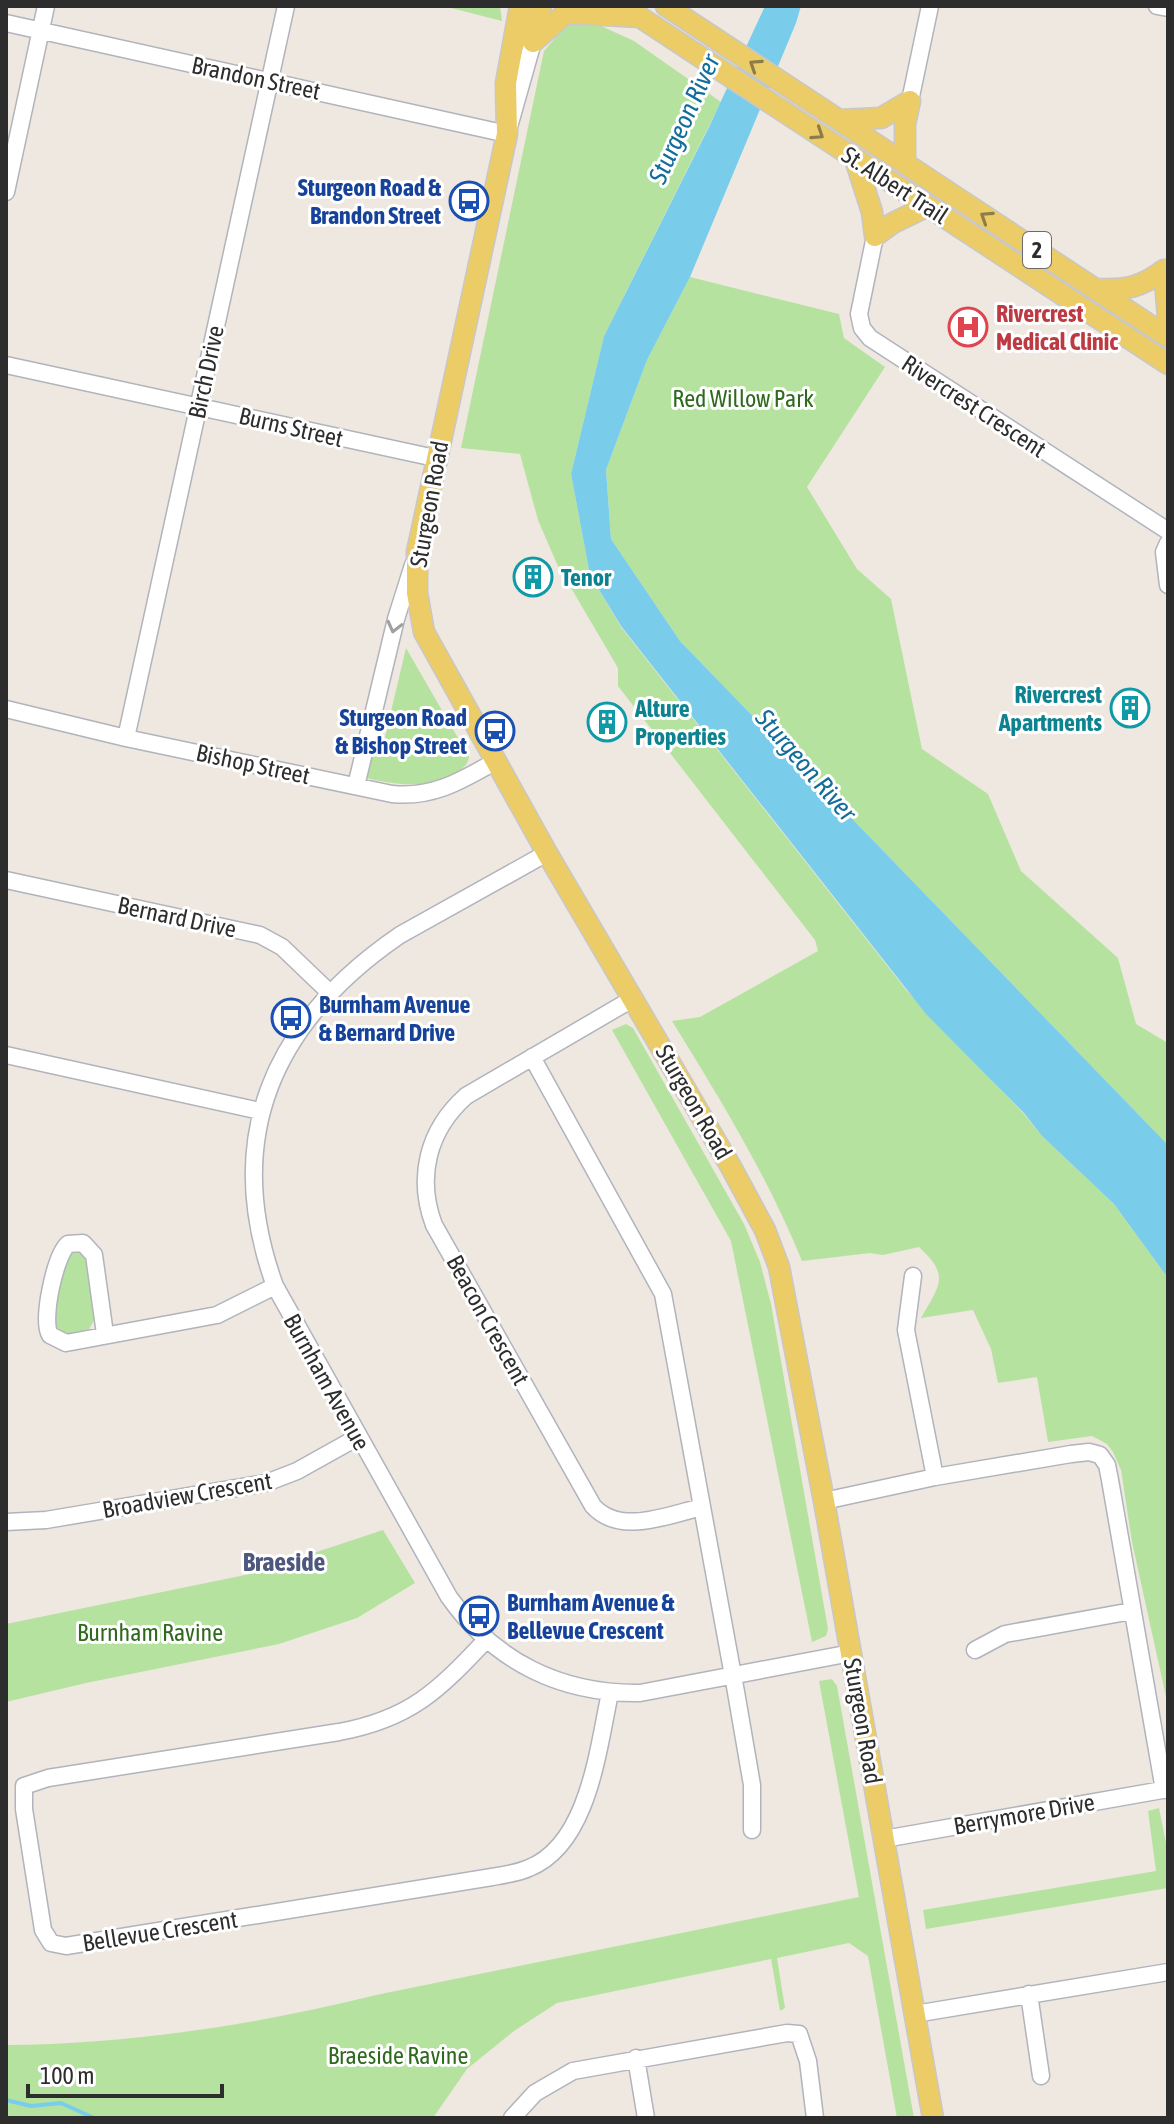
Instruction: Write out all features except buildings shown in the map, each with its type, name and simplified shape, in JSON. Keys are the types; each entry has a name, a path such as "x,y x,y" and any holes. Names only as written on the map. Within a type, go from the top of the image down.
{"main road":[{"name":"Sturgeon Road","path":"517,6 506,83 507,134 417,552 417,593 424,632 547,853 731,1167 765,1230 774,1254 785,1291 824,1501 933,2118"},
{"name":"Sturgeon Road","path":"533,42 541,6"},
{"name":"St. Albert Trail","path":"666,6 1168,337"},
{"path":"533,42 566,13 632,12"},
{"name":"St. Albert Trail","path":"632,12 1168,364"},
{"path":"838,120 881,118 910,101"},
{"path":"905,163 905,124 910,101"},
{"path":"855,159 872,212 875,236 893,223 928,206"},
{"path":"1095,288 1125,290 1153,279 1166,263"},
{"path":"1166,263 1168,318"}],"street":[{"path":"6,192 46,6"},
{"name":"Birch Drive","path":"126,738 286,6"},
{"path":"910,101 930,6"},
{"path":"1157,6 1168,8"},
{"name":"Brandon Street","path":"6,23 507,134"},
{"name":"Sturgeon Road","path":"507,134 533,42"},
{"name":"Rivercrest Crescent","path":"875,236 859,314 862,328 870,338 1168,531"},
{"name":"Burns Street","path":"6,365 435,458"},
{"path":"1168,543 1164,552 1168,585"},
{"path":"356,786 396,619 417,552"},
{"name":"Bishop Street","path":"6,709 126,738 392,794 426,794 461,782 496,761"},
{"name":"Burnham Avenue","path":"547,853 400,935 356,967 329,992 288,1049 260,1111 254,1176 263,1252 275,1286 449,1597 486,1640 514,1661 545,1677 577,1687 610,1693 640,1693 851,1653"},
{"name":"Bernard Drive","path":"6,880 260,935 282,947 329,992"},
{"name":"Beacon Crescent","path":"634,998 466,1096 440,1126 429,1150 425,1177 427,1201 434,1225 599,1512 614,1520 631,1522 702,1507"},
{"path":"6,1055 260,1111"},
{"path":"532,1057 663,1294 752,1785 752,1830"},
{"path":"105,1334 94,1255 83,1243 68,1244 59,1257 45,1318 47,1330 54,1339 66,1343 217,1315 275,1286"},
{"path":"913,1276 906,1330 935,1477"},
{"name":"Broadview Crescent","path":"6,1522 46,1520 266,1483 297,1471 358,1437"},
{"name":"Berrymore Drive","path":"824,1501 935,1477 1071,1454 1089,1452 1100,1455 1107,1465 1110,1480 1166,1789 884,1839"},
{"path":"975,1650 1005,1634 1132,1611"},
{"name":"Bellevue Crescent","path":"486,1640 436,1692 405,1711 372,1725 48,1778 24,1786 24,1809 43,1930 51,1943 66,1946 81,1944 528,1869 557,1849 576,1821 610,1693"},
{"path":"915,2014 1168,1972"},
{"path":"1029,1994 1041,2076"},
{"path":"512,2118 535,2093 559,2077 587,2067 775,2034 799,2034 808,2061 815,2118"},
{"path":"636,2058 646,2118"}],"green space":[{"path":"443,6 500,6 502,21"},
{"path":"588,20 634,41 721,102 604,336 571,474 590,575 621,627 907,991 1042,1136 1114,1204 1168,1278 1168,1706 1132,1542 1121,1470 1107,1444 1092,1436 1048,1442 1037,1377 998,1383 991,1349 973,1310 921,1318 939,1281 935,1266 919,1247 883,1255 870,1253 802,1261 759,1169 672,1021 700,1017 818,951 815,940 618,686 618,668 557,564 538,520 520,454 461,448 544,51 568,23"},
{"name":"Red Willow Park","path":"690,277 839,314 844,338 885,367 807,487 857,569 891,599 922,749 988,794 1021,871 1118,958 1136,1024 1168,1043 1168,1145 680,641 611,539 606,470 647,360"},
{"path":"406,648 469,757 458,772 426,783 397,783 366,778 373,745 381,754"},
{"path":"626,1024 633,1028 744,1224 760,1262 771,1304 828,1629 826,1636 812,1642 731,1241 612,1030"},
{"path":"71,1253 80,1253 86,1258 96,1317 89,1329 69,1335 57,1329 53,1315 65,1259"},
{"name":"Burnham Ravine","path":"383,1530 415,1583 357,1618 279,1644 6,1702 6,1624 250,1574"},
{"name":"Braeside Ravine","path":"832,1679 837,1686 914,2118 897,2118 868,1956 849,1943 777,1958 785,2008 780,2011 771,1959 557,2003 514,2031 467,2069 433,2118 6,2118 6,2045 146,2037 239,2024 859,1897 819,1681"},
{"path":"1159,1808 1168,1853 1168,1888 926,1929 923,1910 1156,1871 1148,1811"}],"water":[{"path":"765,6 801,6 690,277 647,360 606,470 611,539 680,641 1168,1145 1168,1278 1114,1204 1042,1136 1024,1113 926,1014 621,626 590,575 571,474 604,336 709,127"}],"waterway":[{"path":"6,2100 31,2106 61,2103 94,2118"}],"place":[{"name":"Sturgeon Road & Brandon Street","path":"469,201"},
{"name":"Rivercrest Medical Clinic","path":"968,327"},
{"name":"Tenor","path":"533,577"},
{"name":"Rivercrest Apartments","path":"1130,708"},
{"name":"Alture Properties","path":"607,722"},
{"name":"Sturgeon Road & Bishop Street","path":"495,731"},
{"name":"Burnham Avenue & Bernard Drive","path":"291,1018"},
{"name":"Burnham Avenue & Bellevue Crescent","path":"479,1616"}],"district":[{"name":"Braeside","path":"284,1562"}],"water label":[{"name":"Sturgeon River","path":"684,119"},
{"name":"Sturgeon River","path":"806,765"}]}
